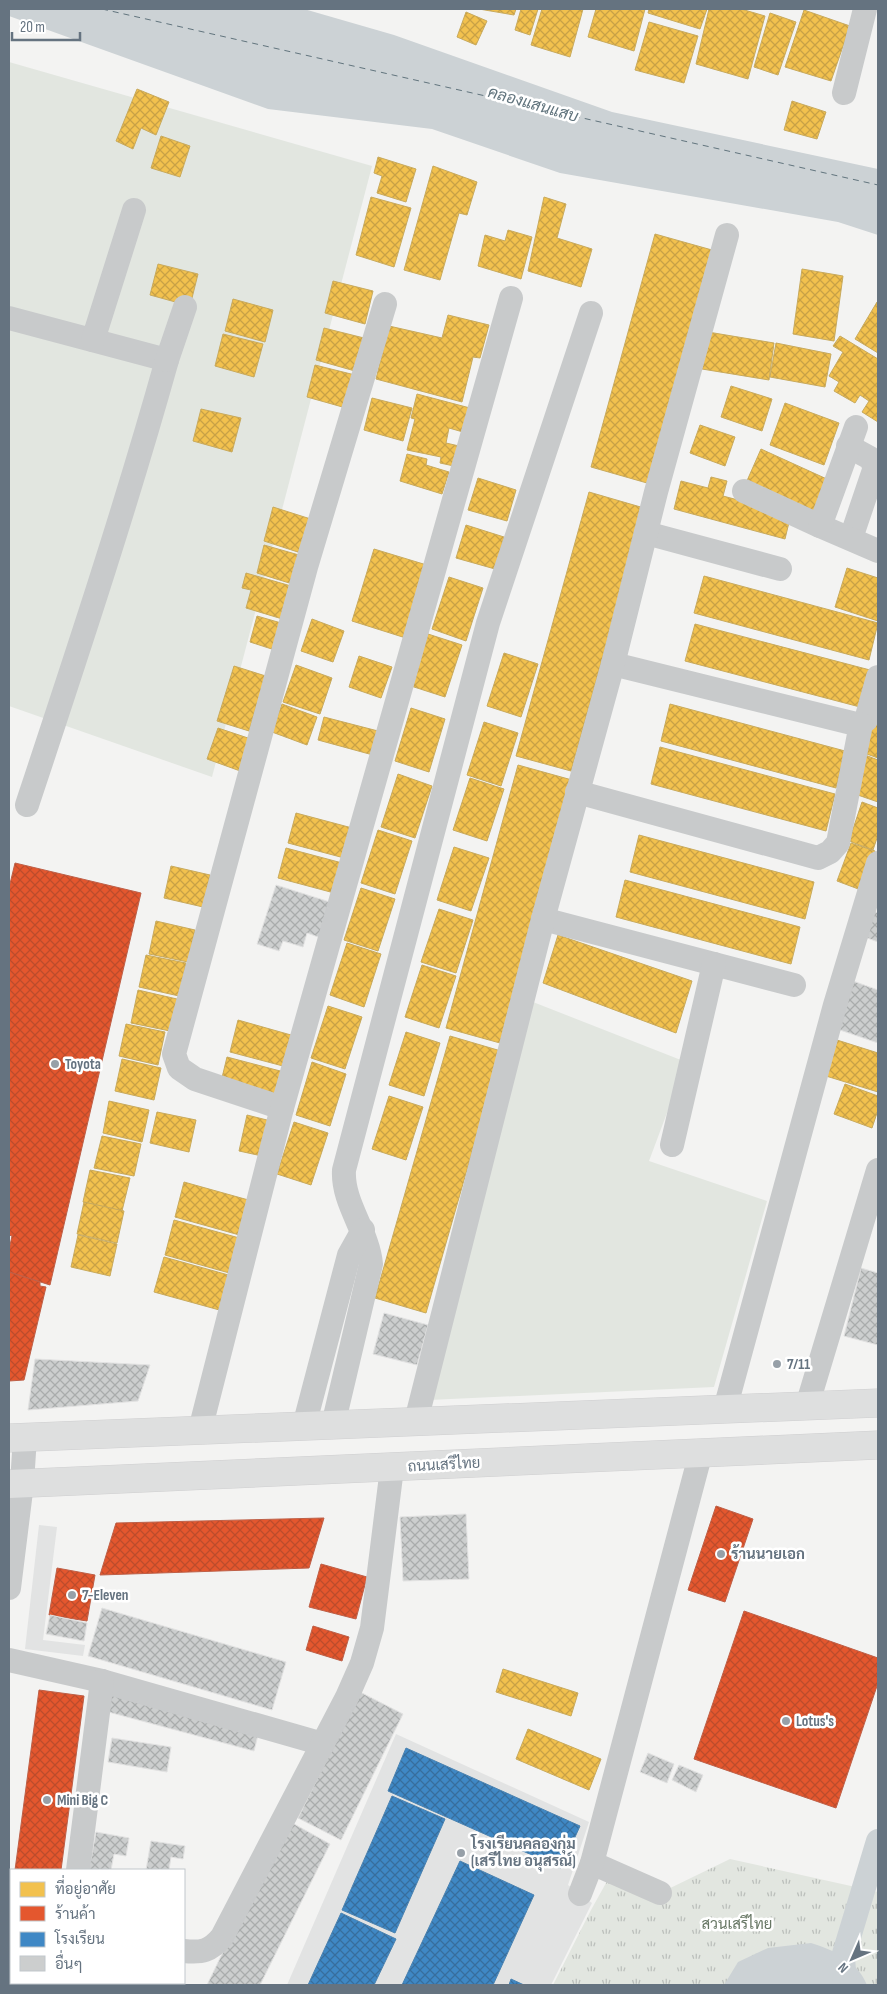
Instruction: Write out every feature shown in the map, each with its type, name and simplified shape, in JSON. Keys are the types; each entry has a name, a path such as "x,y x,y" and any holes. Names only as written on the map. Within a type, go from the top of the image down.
{"main road":[{"path":"17,1438 878,1403"},
{"name":"ถนนเสรีไทย","path":"15,1483 392,1468 878,1445"}],"street":[{"path":"844,93 865,9"},
{"path":"93,340 134,210"},
{"path":"416,1421 543,919 727,235"},
{"path":"200,1430 282,1108 511,298"},
{"path":"282,1108 195,1079 179,1068 174,1054 306,566 385,304"},
{"path":"27,805 106,566 184,307"},
{"path":"333,1424 371,1264 370,1251 347,1197 343,1182 344,1170 488,623 591,313"},
{"path":"9,318 167,360"},
{"path":"820,526 852,437 870,458 875,467 851,538"},
{"path":"744,491 878,551"},
{"path":"646,533 780,569"},
{"path":"613,664 862,724"},
{"path":"577,792 818,858 830,852 838,843 862,724 866,720 878,677"},
{"path":"725,1409 835,1005 878,863"},
{"path":"543,919 794,985"},
{"path":"672,1145 714,964"},
{"path":"807,1406 878,1170"},
{"path":"304,1426 349,1255 362,1230"},
{"path":"324,1354 347,1360"},
{"path":"9,1588 17,1438"},
{"path":"580,1894 592,1863 701,1452"},
{"path":"185,1951 200,1951 214,1947 222,1937 323,1744 362,1663 372,1628 392,1468"},
{"path":"9,1660 102,1681 323,1744"},
{"path":"78,1869 102,1681"},
{"path":"592,1863 660,1893"}],"shaded area":[{"path":"39,1525 57,1527 43,1640 85,1645 83,1656 25,1649"},
{"name":"โรงเรียนคลองกุ่ม (เสรีไทย อนุสรณ์)","path":"396,1734 589,1822 568,1885 592,1903 551,1985 287,1985"}],"green space":[{"path":"9,62 372,166 212,777 9,706"},
{"path":"533,1002 686,1062 649,1161 767,1201 714,1387 429,1400"},
{"name":"สวนเสรีไทย","path":"730,1859 878,1892 878,1985 553,1985 611,1874 660,1893"}],"water":[{"name":"คลองแสนแสบ","path":"9,9 304,9 394,35 612,112 878,169 878,235 838,222 560,173 432,129 268,109 9,16"},
{"path":"811,1943 837,1953 851,1963 867,1985 724,1985 738,1962 768,1948"}],"building: ที่อยู่อาศัย":[{"path":"479,9 516,9 514,15"},
{"path":"521,9 538,9 530,35 515,30"},
{"path":"542,9 583,9 570,57 531,45"},
{"path":"596,9 645,9 634,51 588,37"},
{"path":"649,9 707,9 700,29 648,13"},
{"path":"709,9 741,9 765,16 748,79 696,64"},
{"path":"804,10 850,26 831,81 785,67"},
{"path":"466,12 487,21 476,45 457,37"},
{"path":"770,13 796,22 778,75 754,67"},
{"path":"649,22 698,36 684,83 635,70"},
{"path":"137,89 169,102 156,135 141,128 133,149 116,141"},
{"path":"792,101 826,112 817,139 784,130"},
{"path":"161,136 190,146 180,177 151,168"},
{"path":"378,157 416,169 406,202 377,193 382,176 374,173"},
{"path":"433,166 477,182 467,215 459,213 440,280 404,270"},
{"path":"371,197 411,208 394,267 356,255"},
{"path":"544,197 566,204 557,238 592,249 581,287 528,271"},
{"path":"508,230 532,237 521,279 478,266 485,235 505,241"},
{"path":"655,234 712,250 647,483 591,467"},
{"path":"158,264 198,274 190,306 150,295"},
{"path":"802,269 843,276 834,341 793,334"},
{"path":"333,281 373,291 365,324 325,313"},
{"path":"233,299 273,310 265,342 225,331"},
{"path":"878,303 878,353 855,339"},
{"path":"448,315 489,325 480,358 473,357 462,402 376,379 389,326 442,338"},
{"path":"324,328 364,338 355,371 316,360"},
{"path":"708,332 774,343 769,380 702,369"},
{"path":"223,334 263,344 254,377 215,366"},
{"path":"840,336 878,359 878,422 862,412 869,401 860,395 855,403 834,391 839,382 829,376 843,352 833,346"},
{"path":"776,343 831,354 825,387 770,377"},
{"path":"315,365 355,375 346,408 307,397"},
{"path":"731,386 772,399 762,431 721,417"},
{"path":"417,394 470,408 463,432 449,428 446,443 459,446 454,466 440,463 441,457 407,450 415,419 411,418"},
{"path":"372,398 412,408 403,441 364,430"},
{"path":"785,403 839,423 824,465 770,445"},
{"path":"201,409 241,418 232,452 193,441"},
{"path":"700,425 735,437 725,466 690,453"},
{"path":"761,449 829,480 813,514 746,483"},
{"path":"407,454 427,459 426,465 449,472 442,494 400,481"},
{"path":"711,477 727,481 723,496 791,514 785,539 674,509 681,481 708,488"},
{"path":"478,478 516,490 507,521 468,510"},
{"path":"589,492 644,508 571,771 516,756"},
{"path":"273,507 317,521 307,555 264,541"},
{"path":"466,525 504,537 495,569 456,558"},
{"path":"264,545 306,557 299,586 257,573"},
{"path":"374,549 430,566 409,639 352,621"},
{"path":"847,568 878,578 878,621 835,607"},
{"path":"246,573 298,588 289,621 246,608 251,590 242,588"},
{"path":"704,576 878,623 869,660 694,613"},
{"path":"449,577 483,588 466,641 432,629"},
{"path":"257,616 288,625 281,652 250,642"},
{"path":"312,619 344,631 333,662 301,651"},
{"path":"695,624 870,670 860,707 685,661"},
{"path":"428,634 462,645 445,697 411,686"},
{"path":"504,653 538,664 521,717 487,706"},
{"path":"359,656 392,667 381,698 349,687"},
{"path":"296,665 332,678 320,714 283,702"},
{"path":"234,666 272,678 256,707 249,731 217,721"},
{"path":"282,704 317,717 307,745 272,732"},
{"path":"670,704 845,751 836,788 661,741"},
{"path":"411,708 445,719 429,772 395,761"},
{"path":"876,716 878,716 878,758 864,753"},
{"path":"324,717 378,731 373,755 318,740"},
{"path":"484,722 518,733 501,786 467,775"},
{"path":"218,728 254,740 243,772 207,759"},
{"path":"660,747 835,794 826,831 651,784"},
{"path":"865,755 878,760 878,802 852,793"},
{"path":"518,765 572,780 500,1043 446,1028"},
{"path":"398,774 432,786 415,838 381,827"},
{"path":"470,778 504,789 487,841 453,830"},
{"path":"862,802 878,808 878,835 873,850 849,841"},
{"path":"296,813 356,829 348,859 288,843"},
{"path":"378,830 412,841 395,894 361,883"},
{"path":"639,835 814,882 805,919 630,872"},
{"path":"851,843 875,851 861,890 837,881"},
{"path":"454,847 489,858 471,911 437,900"},
{"path":"286,848 346,864 338,894 278,878"},
{"path":"171,866 210,875 203,907 164,898"},
{"path":"625,880 800,927 791,964 616,917"},
{"path":"361,888 395,899 378,951 344,940"},
{"path":"439,909 473,920 456,973 421,962"},
{"path":"156,921 195,930 188,962 149,954"},
{"path":"558,935 692,981 676,1033 543,983"},
{"path":"347,943 381,954 364,1007 330,995"},
{"path":"146,955 186,963 179,996 139,987"},
{"path":"422,965 456,976 439,1028 405,1017"},
{"path":"138,990 177,999 170,1031 131,1023"},
{"path":"328,1006 362,1017 345,1069 311,1058"},
{"path":"238,1020 291,1035 283,1066 230,1052"},
{"path":"126,1024 165,1032 158,1065 119,1056"},
{"path":"406,1032 440,1043 424,1096 389,1085"},
{"path":"450,1036 501,1051 426,1313 375,1298"},
{"path":"837,1040 878,1053 878,1092 826,1076"},
{"path":"227,1057 284,1072 277,1100 220,1086"},
{"path":"122,1059 161,1068 154,1100 115,1091"},
{"path":"312,1062 346,1074 330,1126 296,1115"},
{"path":"845,1084 878,1096 878,1110 872,1128 834,1114"},
{"path":"389,1096 423,1107 406,1160 372,1149"},
{"path":"109,1101 149,1110 142,1142 103,1133"},
{"path":"157,1112 196,1120 189,1152 150,1143"},
{"path":"247,1115 271,1121 262,1156 239,1151"},
{"path":"294,1122 328,1133 311,1185 277,1174"},
{"path":"102,1136 141,1144 134,1176 94,1168"},
{"path":"90,1170 130,1178 122,1211 83,1202"},
{"path":"184,1182 252,1201 243,1236 175,1217"},
{"path":"84,1202 124,1211 117,1243 77,1234"},
{"path":"174,1220 243,1239 233,1274 165,1255"},
{"path":"78,1235 117,1244 110,1276 71,1267"},
{"path":"164,1257 232,1276 223,1311 154,1292"},
{"path":"503,1669 578,1693 571,1716 496,1692"},
{"path":"528,1729 601,1759 589,1790 516,1759"}],"building: ร้านค้า":[{"name":"Toyota","path":"15,863 141,893 50,1285 9,1272 9,1250 12,1236 9,1235 9,888"},
{"path":"9,1272 40,1282 40,1286 46,1287 24,1380 9,1381"},
{"name":"ร้านนายเอก","path":"716,1506 753,1519 725,1602 688,1590"},
{"path":"324,1518 309,1568 100,1575 116,1523"},
{"path":"321,1564 367,1577 356,1619 309,1607"},
{"name":"7-Eleven","path":"57,1568 95,1575 87,1621 49,1615"},
{"name":"Lotus's","path":"744,1611 878,1658 878,1683 836,1808 694,1759"},
{"path":"313,1626 349,1637 342,1661 306,1650"},
{"path":"39,1690 84,1696 61,1869 15,1869"}],"building: โรงเรียน":[{"path":"406,1748 580,1826 561,1868 388,1791"},
{"path":"392,1796 445,1819 395,1933 342,1910"},
{"path":"460,1861 534,1895 493,1985 402,1985"},
{"path":"341,1913 396,1939 374,1985 308,1985"},
{"path":"511,1979 524,1985 509,1985"}],"building: อื่นๆ":[{"path":"276,885 333,903 321,938 307,933 303,947 283,941 279,951 257,944"},
{"path":"872,910 878,913 878,942 862,936"},
{"path":"853,981 878,990 878,1043 837,1029"},
{"path":"861,1268 878,1273 878,1345 844,1336"},
{"path":"384,1313 428,1325 417,1365 373,1354"},
{"path":"35,1359 150,1365 138,1401 28,1410"},
{"path":"466,1514 469,1579 403,1581 400,1517"},
{"path":"102,1608 286,1662 272,1710 88,1656"},
{"path":"50,1615 87,1623 84,1641 46,1634"},
{"path":"107,1689 259,1731 254,1751 101,1710"},
{"path":"360,1692 403,1714 341,1840 298,1818"},
{"path":"112,1738 171,1747 167,1772 108,1762"},
{"path":"648,1753 674,1764 667,1783 640,1772"},
{"path":"679,1765 703,1775 696,1792 672,1780"},
{"path":"287,1820 330,1844 260,1985 207,1985"},
{"path":"96,1832 129,1838 126,1856 114,1854 111,1869 89,1869"},
{"path":"151,1841 185,1846 183,1859 171,1857 169,1869 146,1869"},
{"path":"10,1936 10,1984 34,1984 9,1985"},
{"path":"74,1984 162,1984 162,1985"}],"waterway":[{"path":"845,1985 843,1957 878,1841"}],"ferry route":[{"path":"102,9 878,185"}],"place":[{"name":"Toyota","path":"55,1064"},
{"name":"7/11","path":"777,1364"},
{"name":"ร้านนายเอก","path":"721,1554"},
{"name":"7-Eleven","path":"72,1595"},
{"name":"Lotus's","path":"786,1721"},
{"name":"Mini Big C","path":"47,1800"},
{"name":"โรงเรียนคลองกุ่ม (เสรีไทย อนุสรณ์)","path":"461,1853"}]}
